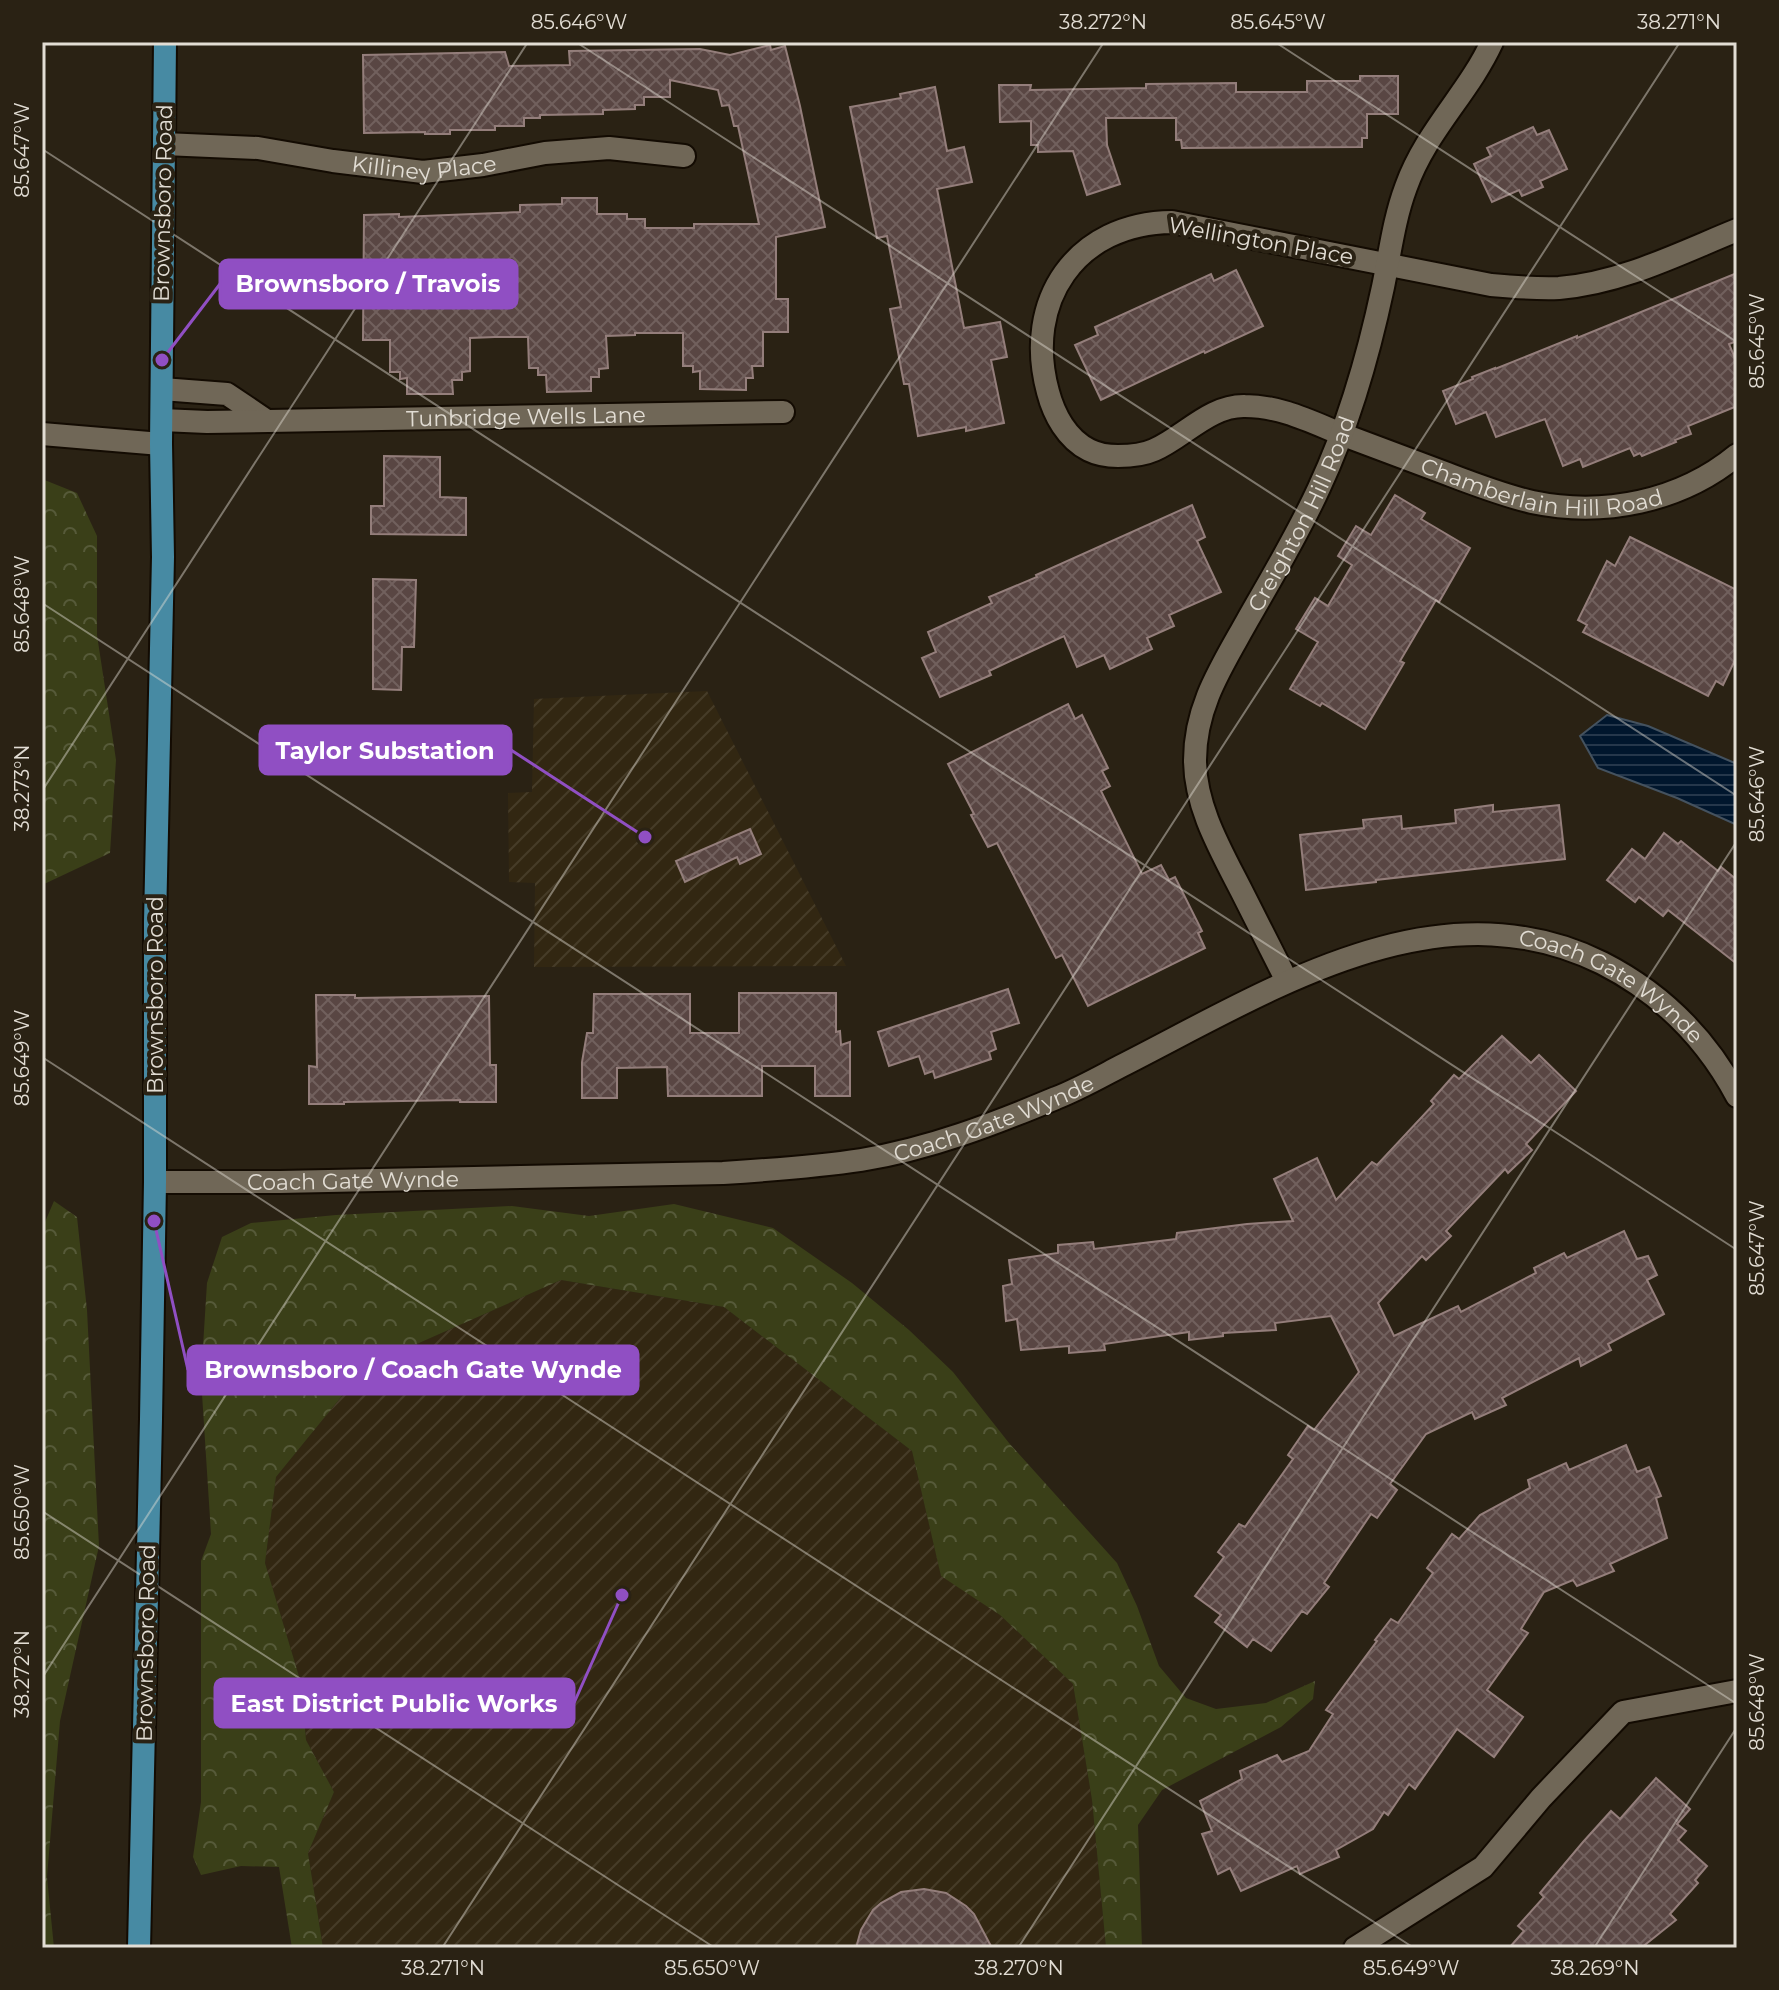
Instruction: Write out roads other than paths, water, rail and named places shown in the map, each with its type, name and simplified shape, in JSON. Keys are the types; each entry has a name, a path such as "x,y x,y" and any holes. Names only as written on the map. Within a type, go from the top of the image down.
{"main road":[{"name":"Brownsboro Road","path":"139,1948 155,1182 155,922 163,557 161,444 165,42"}],"street":[{"name":"Creighton Hill Road","path":"1287,981 1221,851 1203,808 1197,787 1195,743 1204,702 1298,530 1341,434 1354,398 1383,290 1396,220 1414,165 1426,141 1482,63 1492,42"},
{"name":"Killiney Place","path":"164,144 258,148 423,172 545,153 609,148 684,156"},
{"name":"Wellington Place","path":"1341,434 1275,409 1244,405 1218,411 1153,450 1132,456 1109,456 1089,450 1073,439 1057,418 1045,382 1042,361 1044,320 1064,274 1088,249 1118,231 1172,222 1491,285 1561,288 1630,273 1737,230"},
{"path":"162,389 227,394 267,421"},
{"name":"Tunbridge Wells Lane","path":"162,420 207,422 783,412"},
{"path":"42,434 161,444"},
{"name":"Chamberlain Hill Road","path":"1341,434 1490,490 1532,502 1566,507 1635,504 1659,497 1708,476 1737,455"},
{"name":"Coach Gate Wynde","path":"155,1182 723,1173 863,1160 968,1133 1060,1097 1287,981 1352,956 1393,943 1452,934 1533,940 1590,957 1629,978 1665,1004 1692,1030 1711,1053 1737,1096"},
{"path":"1355,1948 1483,1867 1541,1798 1623,1712 1737,1691"}],"water":[{"path":"1607,715 1648,726 1737,764 1737,825 1598,768 1580,736"}],"place":[{"name":"Brownsboro / Travois","path":"162,360"},
{"name":"Taylor Substation","path":"645,837"},
{"name":"Brownsboro / Coach Gate Wynde","path":"154,1221"},
{"name":"East District Public Works","path":"622,1595"}]}
